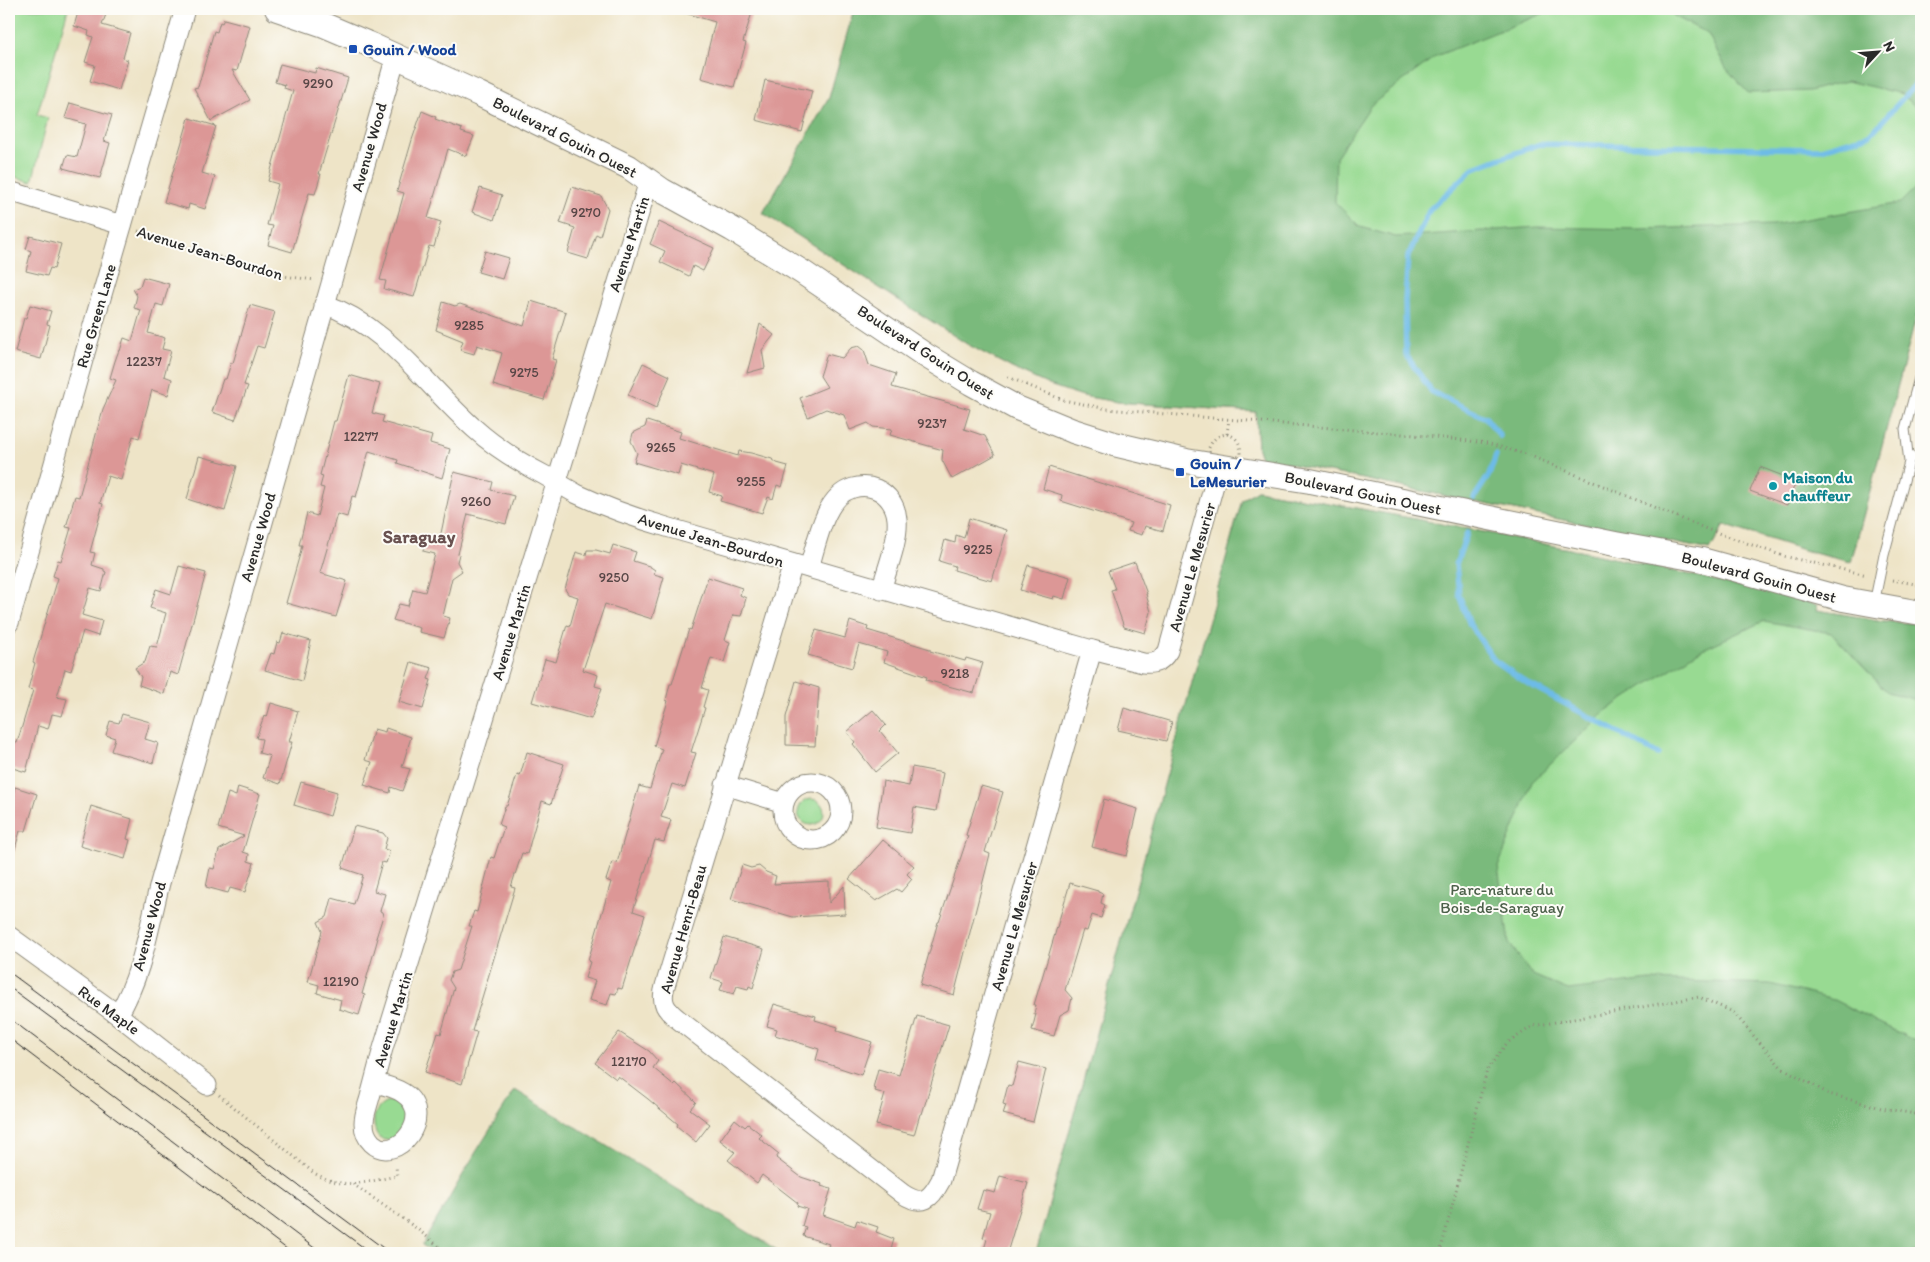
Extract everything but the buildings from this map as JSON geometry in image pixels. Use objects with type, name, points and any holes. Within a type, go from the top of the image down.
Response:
[{"type":"street","name":"Rue Green Lane","points":[[9,623],[126,227],[185,9]]},
{"type":"street","name":"Boulevard Gouin Ouest","points":[[280,9],[324,25],[396,56],[608,156],[639,173],[663,191],[732,229],[802,272],[925,355],[1001,400],[1055,424],[1096,439],[1140,451],[1214,458],[1310,481],[1615,544],[1702,560],[1836,597],[1921,613]]},
{"type":"street","name":"Avenue Wood","points":[[118,1015],[130,994],[137,972],[160,883],[396,56]]},
{"type":"street","name":"Avenue Martin","points":[[374,1083],[384,1045],[649,181]]},
{"type":"street","name":"Avenue Jean-Bourdon","points":[[9,191],[126,227]]},
{"type":"street","name":"Avenue Jean-Bourdon","points":[[324,304],[348,314],[379,336],[408,362],[463,418],[497,448],[578,494],[632,516],[881,590],[1092,650],[1143,663],[1155,663]]},
{"type":"street","name":"Avenue Le Mesurier","points":[[1155,663],[1164,657],[1171,642],[1214,458]]},
{"type":"street","name":"Avenue Henri-Beau","points":[[881,590],[896,538],[897,519],[895,508],[890,500],[875,489],[857,487],[839,494],[832,502],[821,530],[801,566],[725,785],[663,992],[663,1002],[666,1008],[903,1194],[920,1201],[929,1198]]},
{"type":"street","name":"Avenue Le Mesurier","points":[[929,1198],[937,1188],[943,1172],[1092,650]]},
{"type":"street","points":[[725,785],[784,803]]},
{"type":"street","name":"Rue Maple","points":[[9,936],[118,1015],[207,1085]]},
{"type":"lane","points":[[1874,605],[1884,555],[1907,468],[1909,456],[1905,429],[1921,371]]},
{"type":"lane","points":[[1909,456],[1921,459]]},
{"type":"path","name":"Avenue Jean-Bourdon","points":[[126,227],[266,272],[320,281]]},
{"type":"path","name":"Boulevard Gouin Ouest","points":[[1006,376],[1051,396],[1091,407],[1426,436],[1500,446],[1573,472],[1722,534],[1783,556],[1849,572]]},
{"type":"path","points":[[1227,434],[1229,420]]},
{"type":"path","points":[[1214,458],[1214,439],[1227,434],[1238,441],[1241,455]]},
{"type":"path","points":[[1905,582],[1921,585]]},
{"type":"path","points":[[1440,1253],[1487,1070],[1507,1043],[1533,1026],[1699,997],[1733,1012],[1781,1067],[1829,1094],[1881,1108],[1921,1115]]},
{"type":"path","points":[[207,1085],[314,1173],[326,1180],[339,1184],[353,1184],[397,1176]]},
{"type":"path","points":[[353,1184],[416,1228],[447,1253]]},
{"type":"green space","points":[[9,9],[68,9],[37,115],[48,118],[32,182],[9,175]]},
{"type":"green space","points":[[854,9],[1921,9],[1921,298],[1851,562],[1810,552],[1724,525],[1710,550],[1261,458],[1258,449],[1256,412],[1117,402],[1083,396],[1049,385],[967,344],[763,213],[829,98]]},
{"type":"green space","points":[[854,9],[1614,9],[1552,10],[1436,56],[1371,105],[1336,157],[1335,202],[1360,227],[1396,237],[1538,227],[1638,229],[1772,225],[1900,203],[1921,182],[1921,298],[1851,562],[1810,552],[1724,525],[1710,550],[1261,458],[1258,449],[1256,412],[1117,402],[1083,396],[1049,385],[967,344],[763,213],[829,98]]},
{"type":"green space","points":[[1661,9],[1921,9],[1921,112],[1902,94],[1847,81],[1809,91],[1748,93],[1726,68],[1708,34]]},
{"type":"green space","name":"Parc-nature du Bois-de-Saraguay","points":[[1257,490],[1468,529],[1678,572],[1817,605],[1817,610],[1883,621],[1921,624],[1921,1253],[1036,1253],[1242,500]]},
{"type":"green space","name":"Parc-nature du Bois-de-Saraguay","points":[[1257,490],[1468,529],[1678,572],[1817,605],[1817,610],[1883,621],[1921,624],[1921,701],[1887,692],[1831,633],[1764,621],[1699,651],[1607,710],[1532,782],[1498,867],[1509,943],[1533,975],[1568,990],[1650,980],[1770,984],[1834,1000],[1921,1044],[1921,1253],[1036,1253],[1242,500]]},
{"type":"green space","points":[[811,799],[820,803],[824,812],[820,821],[811,825],[802,821],[798,812],[802,803]]},
{"type":"green space","points":[[515,1090],[782,1253],[434,1253],[422,1245],[476,1152]]},
{"type":"green space","points":[[393,1101],[402,1105],[405,1110],[406,1122],[398,1136],[386,1140],[379,1137],[375,1130],[375,1114],[382,1105]]},
{"type":"waterway","points":[[1500,436],[1486,418],[1432,392],[1406,355],[1405,300],[1408,256],[1430,209],[1474,168],[1540,144],[1821,149],[1870,135],[1921,78]]},
{"type":"waterway","points":[[1474,498],[1489,475],[1496,455]]},
{"type":"waterway","points":[[1467,533],[1456,564],[1459,595],[1470,625],[1494,660],[1527,683],[1658,754]]},
{"type":"tram line","points":[[9,972],[390,1253]]},
{"type":"tram line","points":[[9,987],[371,1253]]},
{"type":"tram line","points":[[9,1018],[321,1253]]},
{"type":"tram line","points":[[9,1038],[292,1253]]},
{"type":"place","name":"Gouin / Wood","points":[[353,49]]},
{"type":"place","name":"Gouin / LeMesurier","points":[[1180,472]]},
{"type":"place","name":"Maison du chauffeur","points":[[1773,486]]},
{"type":"district","name":"Saraguay","points":[[419,537]]}]
